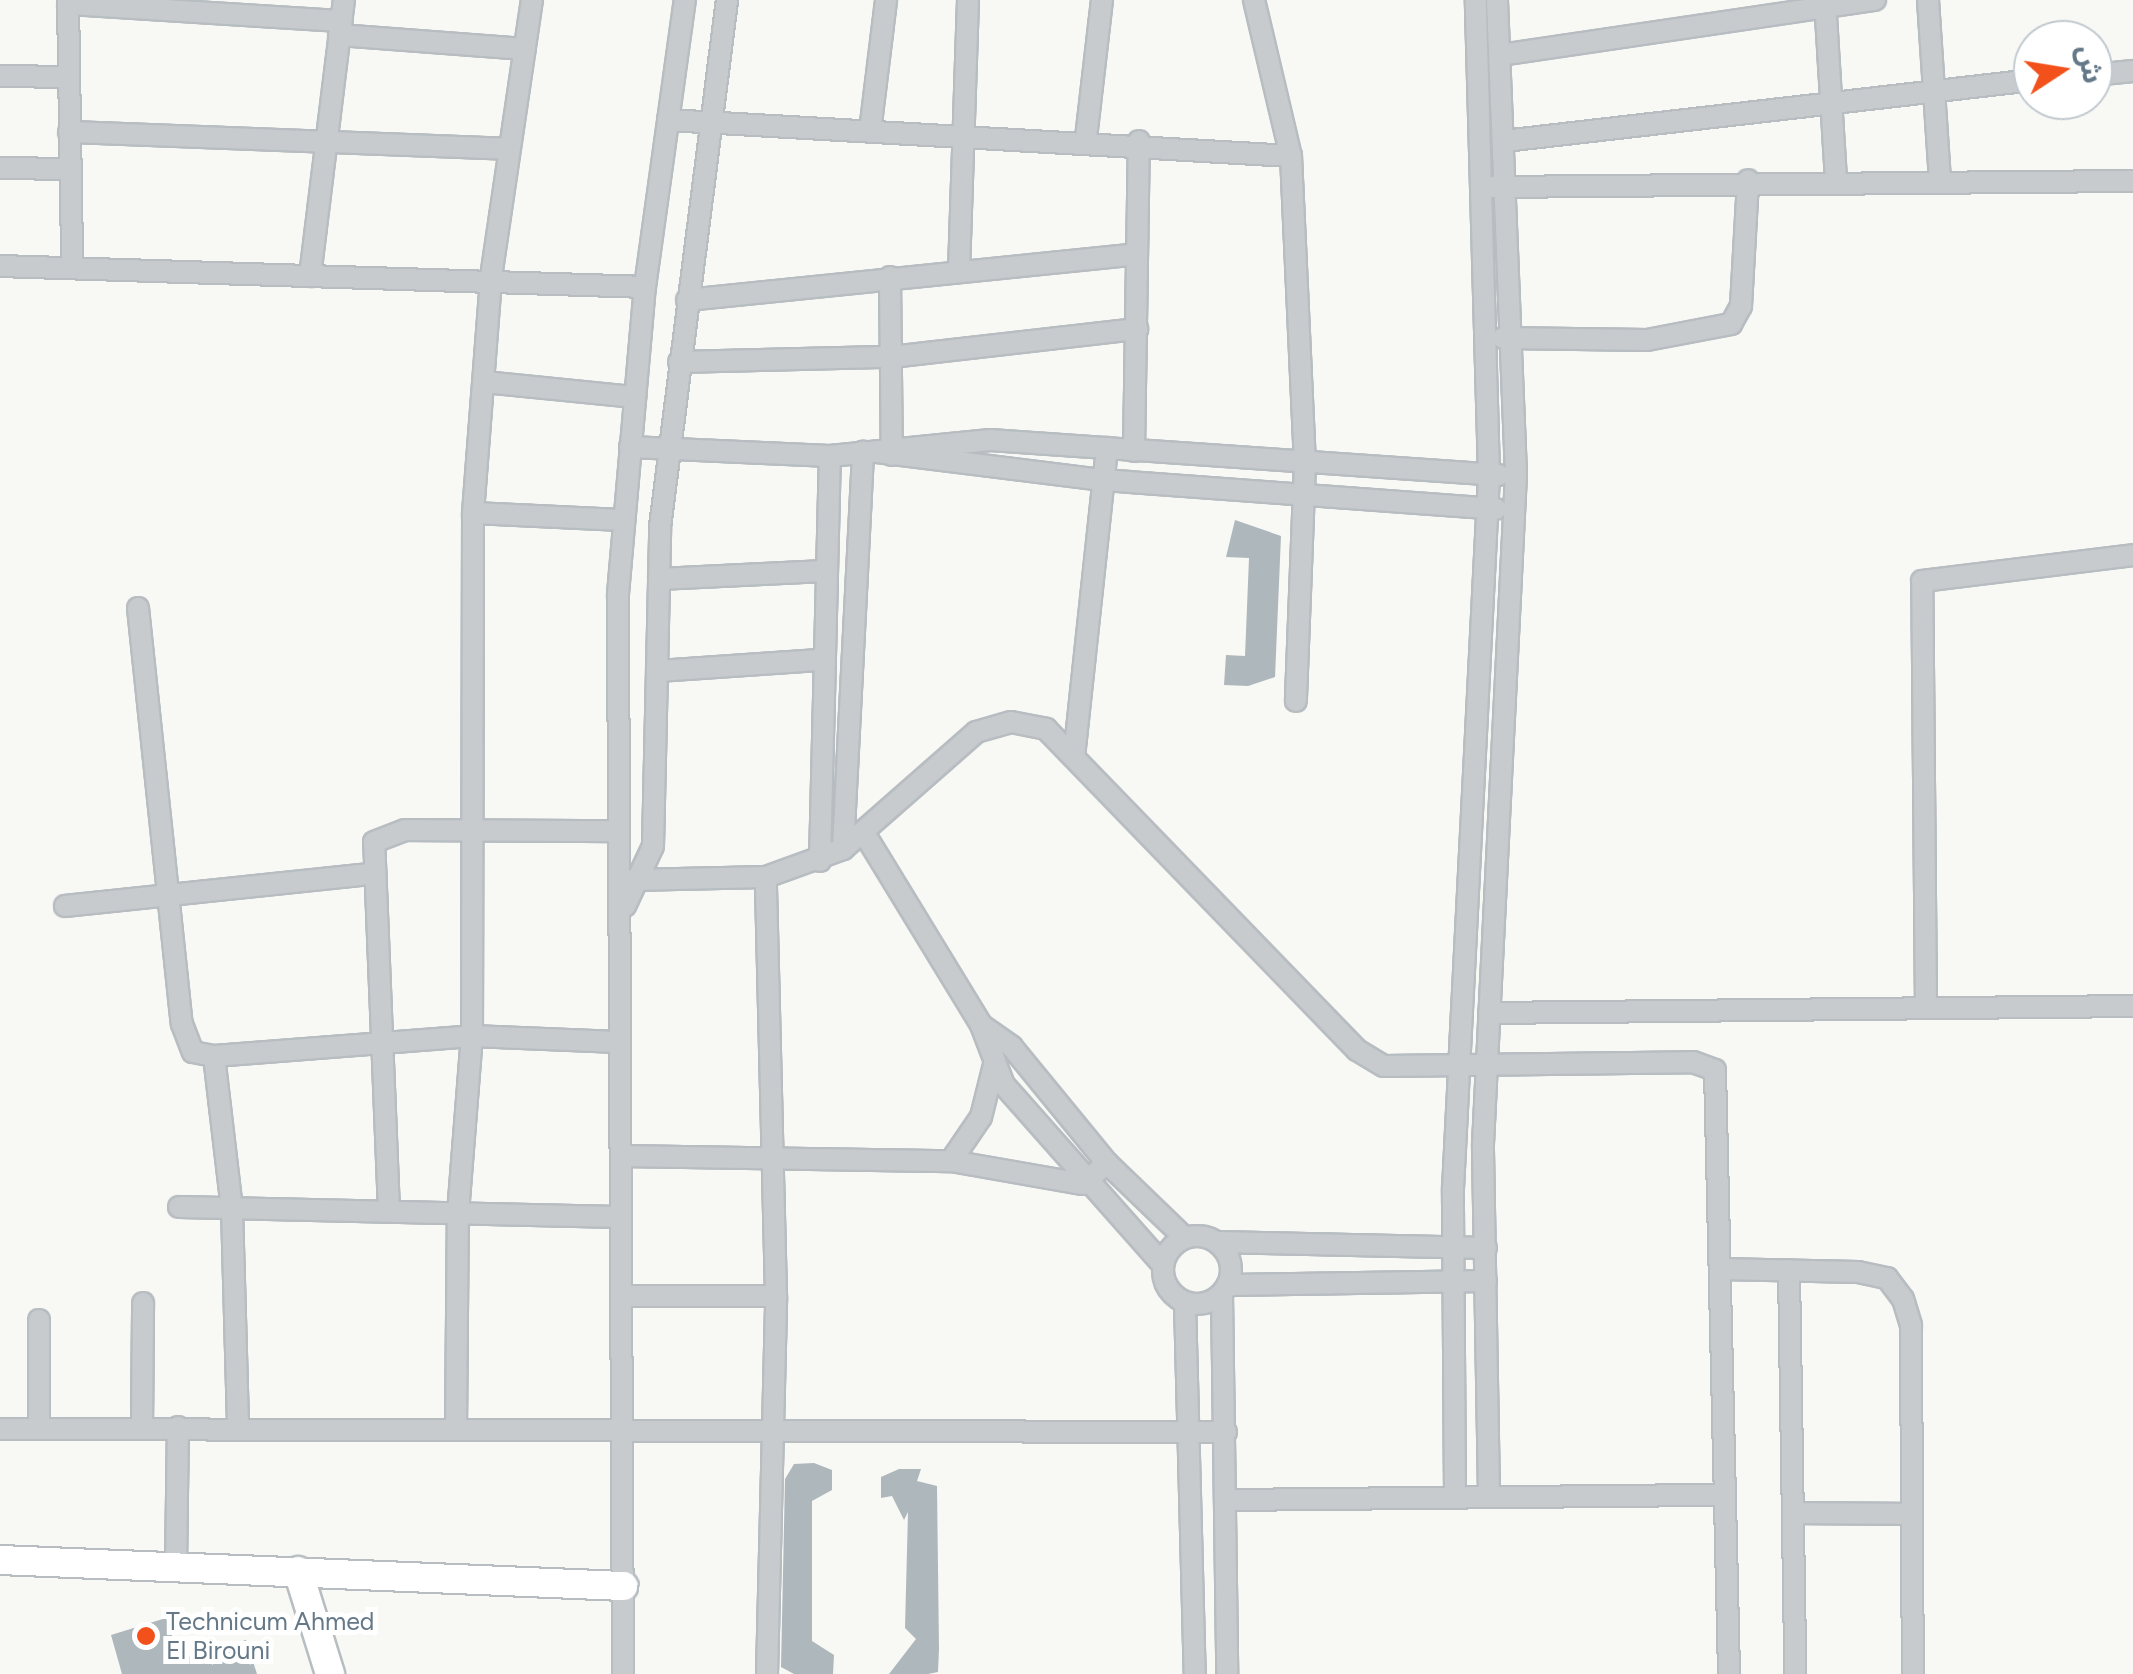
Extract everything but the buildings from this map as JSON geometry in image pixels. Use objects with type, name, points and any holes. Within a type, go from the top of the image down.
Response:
[{"type":"street","points":[[456,1429],[458,1213],[472,1036],[473,513],[491,277],[532,0]]},
{"type":"street","points":[[624,1674],[618,1042],[625,906],[618,880],[622,520],[645,287],[684,0]]},
{"type":"street","points":[[625,906],[643,880],[653,846],[659,579],[668,448],[727,0]]},
{"type":"street","points":[[870,131],[886,0]]},
{"type":"street","points":[[959,271],[960,130],[968,0]]},
{"type":"street","points":[[1086,138],[1102,0]]},
{"type":"street","points":[[1276,0],[1257,8],[1291,156],[1306,463],[1296,701]]},
{"type":"street","points":[[1455,1494],[1452,1249],[1458,1068],[1484,718],[1486,508],[1490,475],[1476,0]]},
{"type":"street","points":[[1489,1494],[1487,1064],[1516,474],[1514,337],[1497,0]]},
{"type":"street","points":[[1500,54],[1825,3],[1875,0]]},
{"type":"street","points":[[1928,0],[1937,89],[1940,179]]},
{"type":"street","points":[[72,267],[68,2],[341,19],[524,49]]},
{"type":"street","points":[[1825,3],[1836,178]]},
{"type":"street","points":[[310,276],[341,19]]},
{"type":"street","points":[[0,76],[68,77]]},
{"type":"street","points":[[1504,141],[1831,99],[2013,82]]},
{"type":"street","points":[[668,120],[870,131],[960,130],[1139,141],[1291,156]]},
{"type":"street","points":[[69,132],[509,149]]},
{"type":"street","points":[[1134,450],[1139,141]]},
{"type":"street","points":[[0,168],[68,168]]},
{"type":"street","points":[[1482,186],[1836,178],[2133,181]]},
{"type":"street","points":[[1486,339],[1647,340],[1731,324],[1741,306],[1748,180]]},
{"type":"street","points":[[687,300],[1137,254]]},
{"type":"street","points":[[0,266],[310,276],[491,277],[645,287]]},
{"type":"street","points":[[843,848],[891,357],[890,277]]},
{"type":"street","points":[[679,362],[891,357],[1137,329]]},
{"type":"street","points":[[484,382],[635,397]]},
{"type":"street","points":[[630,447],[830,456],[1107,448],[1516,474]]},
{"type":"street","points":[[1074,757],[1107,448]]},
{"type":"street","points":[[881,452],[1103,480],[1513,510]]},
{"type":"street","points":[[820,861],[820,660],[830,456]]},
{"type":"street","points":[[473,513],[622,520]]},
{"type":"street","points":[[1926,1008],[1922,581],[2133,554]]},
{"type":"street","points":[[659,579],[825,571]]},
{"type":"street","points":[[138,608],[184,1036],[194,1052],[214,1056],[381,1040],[472,1036],[618,1042]]},
{"type":"street","points":[[657,671],[820,660]]},
{"type":"street","points":[[618,880],[766,877],[820,861],[864,833],[976,732],[1011,722],[1046,729],[1358,1050],[1408,1072],[1487,1064],[1715,1070],[1729,1674]]},
{"type":"street","points":[[388,1211],[370,852],[385,832],[618,832]]},
{"type":"street","points":[[864,833],[981,1025],[993,1064],[1083,1184],[1163,1264],[1168,1288],[1185,1302],[1194,1432],[1195,1674]]},
{"type":"street","points":[[65,906],[369,874]]},
{"type":"street","points":[[766,877],[776,1158],[767,1674]]},
{"type":"street","points":[[1490,1013],[2133,1006]]},
{"type":"street","points":[[981,1025],[1012,1048],[1108,1164],[1185,1238],[1486,1248]]},
{"type":"street","points":[[950,1161],[981,1117],[993,1064],[1012,1048]]},
{"type":"street","points":[[214,1056],[232,1209],[238,1427]]},
{"type":"street","points":[[622,1156],[950,1161],[1083,1184],[1108,1164]]},
{"type":"street","points":[[178,1207],[620,1218]]},
{"type":"street","points":[[1163,1264],[1185,1238]]},
{"type":"street","points":[[1218,1242],[1231,1262],[1225,1290],[1227,1674]]},
{"type":"street","points":[[1721,1269],[1887,1278],[1904,1299],[1912,1514],[1912,1674]]},
{"type":"street","points":[[1789,1270],[1796,1513],[1795,1674]]},
{"type":"street","points":[[1185,1302],[1225,1290],[1486,1281]]},
{"type":"street","points":[[622,1296],[776,1296]]},
{"type":"street","points":[[142,1428],[143,1303]]},
{"type":"street","points":[[39,1320],[39,1429]]},
{"type":"street","points":[[0,1429],[622,1431],[774,1426],[1226,1432]]},
{"type":"street","points":[[176,1566],[178,1428]]},
{"type":"street","points":[[1228,1500],[1455,1494],[1722,1495]]},
{"type":"street","points":[[1796,1513],[1912,1514]]},
{"type":"street","points":[[0,1560],[623,1586]]},
{"type":"street","points":[[298,1572],[330,1674]]},
{"type":"place","name":"Technicum Ahmed El Birouni","points":[[146,1636]]}]
